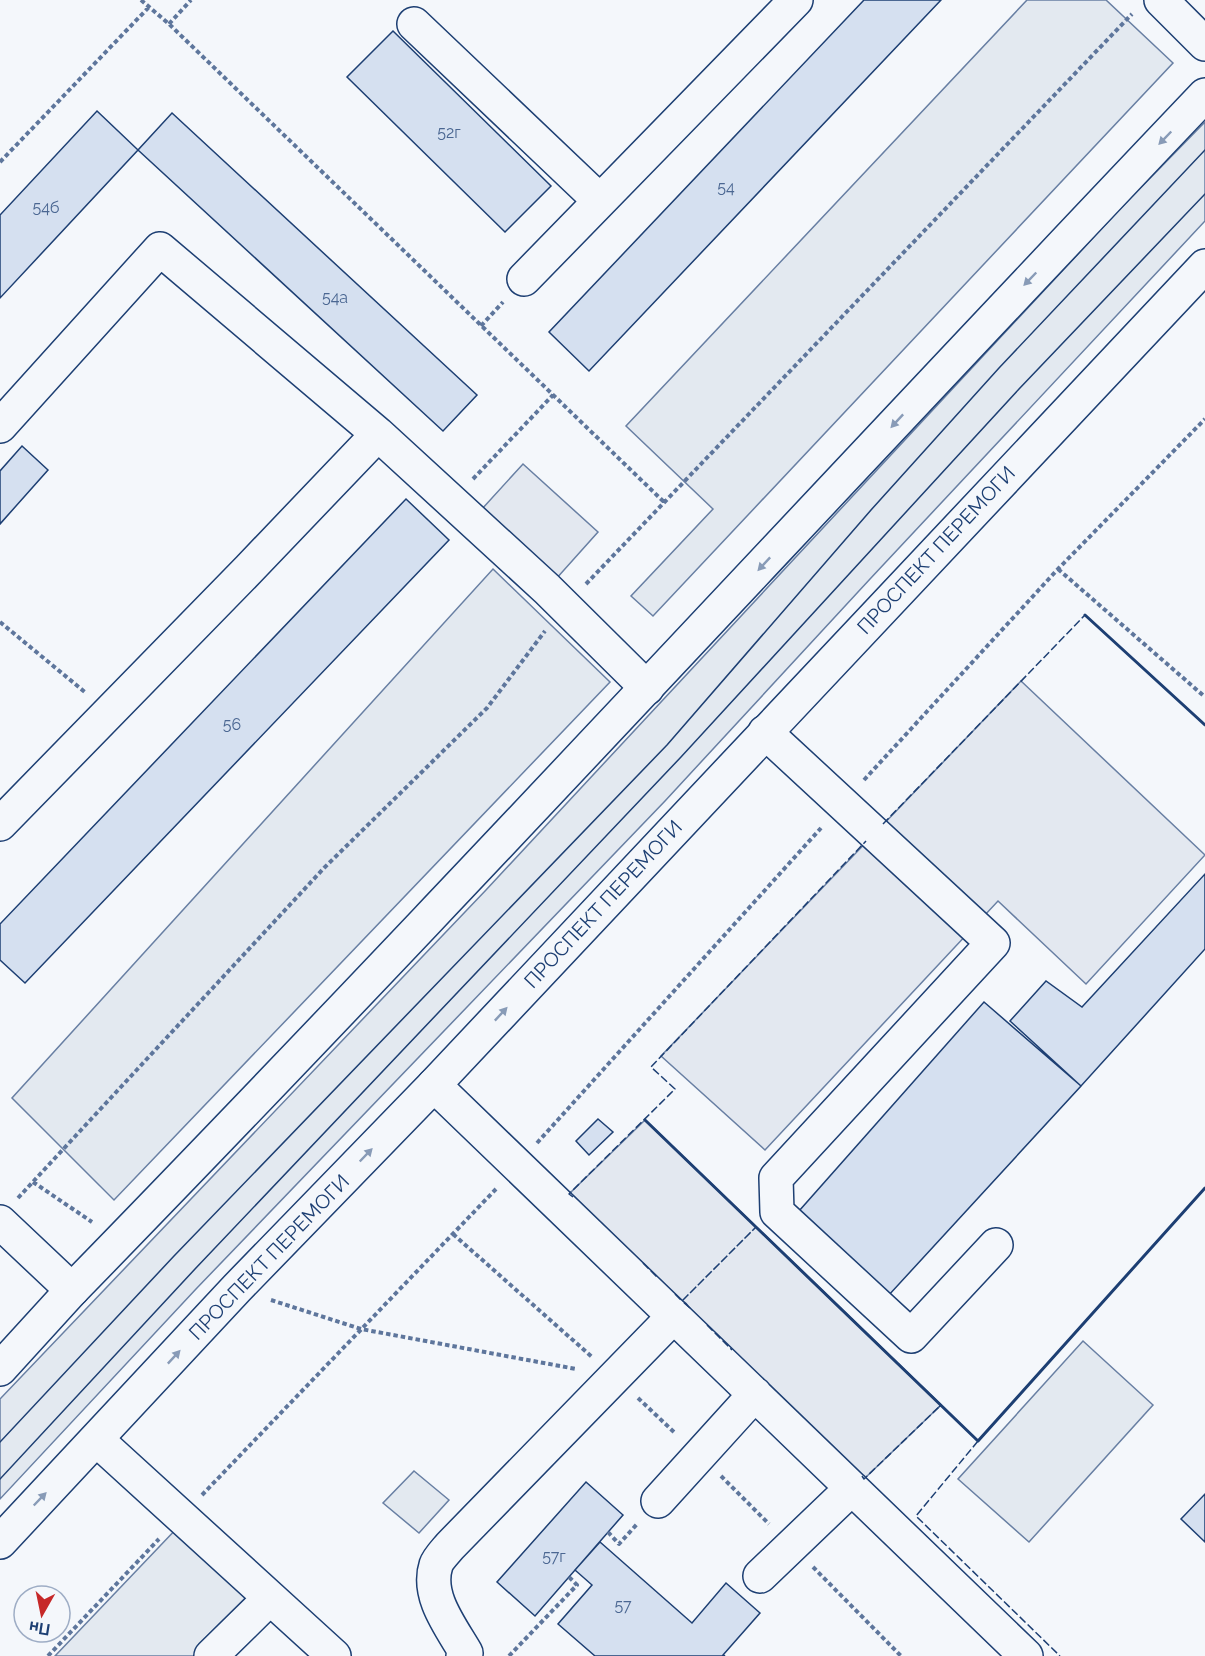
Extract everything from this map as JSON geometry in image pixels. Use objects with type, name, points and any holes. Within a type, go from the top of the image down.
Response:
[{"type":"main road","points":[[524,279],[796,0]]},
{"type":"main road","points":[[1161,0],[1205,44]]},
{"type":"main road","points":[[414,24],[599,200]]},
{"type":"main road","points":[[0,1369],[72,1290],[647,688],[985,326],[1205,95]]},
{"type":"main road","points":[[0,426],[160,249],[378,434],[547,589],[647,688]]},
{"type":"main road","name":"ПРОСПЕКТ ПЕРЕМОГИ","points":[[0,1542],[237,1288],[434,1085],[1205,266]]},
{"type":"main road","points":[[0,824],[378,434]]},
{"type":"main road","points":[[765,732],[993,943],[776,1178],[777,1212],[911,1336],[996,1245]]},
{"type":"main road","points":[[434,1085],[517,1165],[676,1309],[755,1394],[1022,1655]]},
{"type":"main road","points":[[0,1222],[72,1290]]},
{"type":"main road","points":[[466,1655],[445,1618],[432,1587],[436,1563],[615,1377],[676,1309]]},
{"type":"main road","points":[[658,1501],[755,1394]]},
{"type":"main road","points":[[97,1440],[334,1656]]},
{"type":"main road","points":[[760,1576],[852,1488]]},
{"type":"main road","points":[[211,1656],[269,1599]]},
{"type":"path","points":[[141,0],[169,24],[665,503]]},
{"type":"path","points":[[169,24],[191,0]]},
{"type":"path","points":[[0,162],[150,7]]},
{"type":"path","points":[[451,502],[553,395]]},
{"type":"path","points":[[1058,569],[1205,697]]},
{"type":"path","points":[[0,622],[109,713]]},
{"type":"path","points":[[48,1656],[517,1165]]},
{"type":"path","points":[[33,1182],[96,1224]]},
{"type":"path","points":[[261,1297],[361,1329],[615,1377]]},
{"type":"path","points":[[608,1532],[619,1544],[658,1501]]},
{"type":"path","points":[[509,1656],[577,1585],[569,1577]]},
{"type":"shaded area","points":[[1027,0],[1106,0],[1173,63],[653,616],[631,596],[713,509],[626,426]]},
{"type":"shaded area","points":[[1205,122],[1205,221],[665,801],[196,1289],[0,1499],[0,1399],[486,890],[1118,211]]},
{"type":"shaded area","points":[[523,464],[598,532],[547,589],[471,521]]},
{"type":"shaded area","points":[[493,569],[610,682],[114,1200],[12,1098]]},
{"type":"shaded area","points":[[1021,681],[1205,855],[1086,984],[998,901],[765,1150],[661,1056]]},
{"type":"shaded area","points":[[645,1120],[941,1405],[864,1479],[569,1194]]},
{"type":"shaded area","points":[[1083,1341],[1153,1405],[1029,1542],[958,1479]]},
{"type":"shaded area","points":[[414,1471],[449,1500],[419,1533],[383,1503]]},
{"type":"shaded area","points":[[180,1525],[255,1595],[194,1656],[55,1656],[66,1644],[72,1644],[72,1638]]},
{"type":"building","points":[[864,0],[941,0],[589,371],[549,332]]},
{"type":"building","points":[[393,31],[551,186],[505,232],[347,77]]},
{"type":"building","points":[[97,111],[138,150],[0,298],[0,215]]},
{"type":"building","points":[[172,113],[477,395],[443,431],[138,150]]},
{"type":"building","points":[[22,446],[48,470],[0,524],[0,471]]},
{"type":"building","points":[[406,499],[449,540],[25,983],[0,960],[0,924]]},
{"type":"building","points":[[1205,874],[1205,949],[1081,1086],[1010,1021],[1046,981],[1082,1007]]},
{"type":"building","points":[[984,1002],[1081,1086],[888,1296],[799,1211]]},
{"type":"building","points":[[598,1119],[613,1132],[589,1155],[576,1141]]},
{"type":"building","points":[[586,1482],[623,1515],[535,1616],[497,1582]]},
{"type":"building","points":[[1205,1494],[1205,1542],[1181,1519]]},
{"type":"building","points":[[600,1542],[692,1623],[726,1583],[760,1613],[723,1655],[725,1656],[595,1656],[558,1624],[592,1585],[575,1570]]},
{"type":"tram line","points":[[0,1442],[174,1256],[667,745],[871,510],[999,368],[1205,150]]},
{"type":"tram line","points":[[0,1479],[195,1269],[681,757],[1019,389],[1205,194]]},
{"type":"fence","points":[[883,824],[1085,615]]},
{"type":"fence","points":[[573,1197],[569,1194],[675,1089],[651,1067],[866,841]]},
{"type":"fence","points":[[645,1120],[941,1405],[939,1407]]},
{"type":"fence","points":[[675,1294],[682,1301],[756,1227]]},
{"type":"fence","points":[[690,1308],[682,1301],[756,1227]]},
{"type":"fence","points":[[643,1263],[658,1278]]},
{"type":"fence","points":[[707,1325],[732,1350]]},
{"type":"fence","points":[[862,1476],[864,1479],[941,1405]]},
{"type":"fence","points":[[978,1441],[916,1516],[1060,1656]]},
{"type":"wall","points":[[1085,615],[1205,725]]},
{"type":"wall","points":[[645,1120],[978,1441],[1205,1188]]}]
